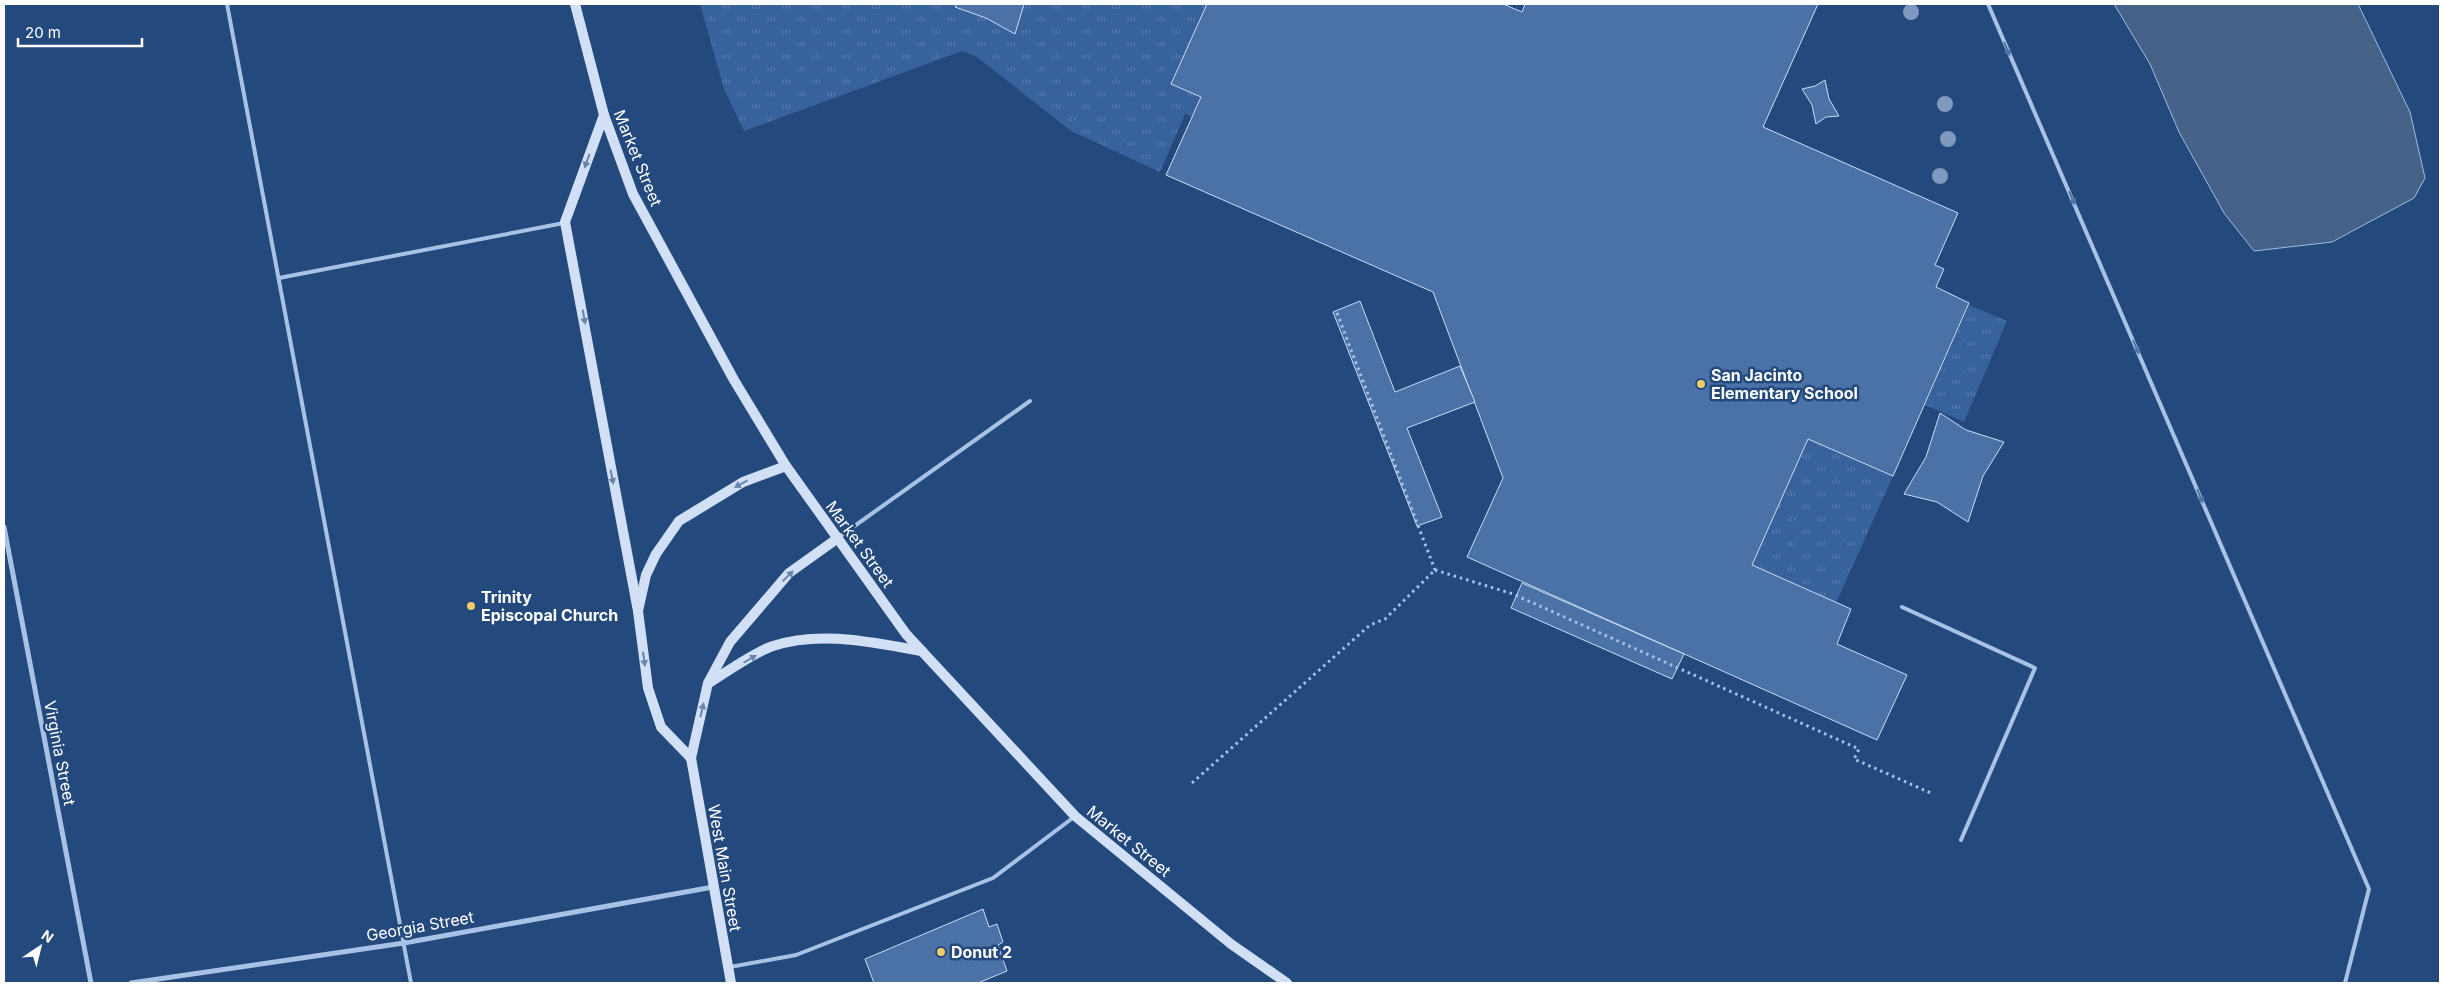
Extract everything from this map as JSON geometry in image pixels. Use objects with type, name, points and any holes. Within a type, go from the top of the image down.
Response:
[{"type":"main road","name":"Market Street","points":[[575,4],[604,115],[634,194],[734,380],[786,466],[906,634],[1075,816],[1231,944],[1287,983]]},
{"type":"main road","points":[[604,115],[565,222],[638,611],[648,688],[661,727],[691,758]]},
{"type":"main road","points":[[638,611],[646,575],[656,554],[679,521],[743,482],[786,466]]},
{"type":"main road","name":"West Main Street","points":[[731,983],[691,758],[708,683],[730,642],[789,573],[838,538]]},
{"type":"main road","points":[[708,683],[772,646],[810,639],[858,640],[922,651]]},
{"type":"street","name":"Virginia Street","points":[[4,527],[91,983]]},
{"type":"street","name":"Georgia Street","points":[[131,983],[404,943],[713,887]]},
{"type":"lane","points":[[227,4],[411,983]]},
{"type":"lane","points":[[1988,4],[2369,889],[2345,983]]},
{"type":"lane","points":[[279,278],[565,222]]},
{"type":"lane","points":[[838,538],[1030,400]]},
{"type":"lane","points":[[1902,607],[2035,668],[1961,840]]},
{"type":"lane","points":[[728,968],[796,955],[993,878],[1075,816]]},
{"type":"path","points":[[1337,313],[1435,570]]},
{"type":"path","points":[[1192,783],[1370,625],[1385,619],[1435,570]]},
{"type":"path","points":[[1435,570],[1513,594],[1859,749],[1854,759],[1932,794]]},
{"type":"green space","points":[[700,4],[1207,4],[1171,83],[1201,97],[1193,117],[1185,114],[1160,172],[1071,131],[977,57],[962,51],[744,131],[724,89]]},
{"type":"green space","points":[[1969,305],[2007,321],[1964,422],[1925,405]]},
{"type":"green space","points":[[1808,439],[1893,476],[1836,603],[1752,565]]},
{"type":"shaded area","points":[[2114,4],[2358,4],[2410,112],[2425,178],[2414,198],[2332,242],[2254,251],[2224,213],[2179,132],[2150,64]]},
{"type":"building","points":[[957,4],[1024,4],[1015,34],[986,18],[955,7]]},
{"type":"building","name":"San Jacinto Elementary School","points":[[1207,4],[1503,4],[1522,12],[1525,4],[1818,4],[1763,127],[1958,213],[1935,265],[1944,269],[1936,287],[1969,303],[1893,476],[1808,439],[1752,565],[1851,609],[1837,644],[1907,675],[1877,740],[1467,557],[1503,478],[1433,292],[1166,175],[1201,97],[1171,84]]},
{"type":"building","points":[[1825,80],[1829,99],[1839,116],[1826,117],[1816,124],[1812,105],[1802,89],[1815,86]]},
{"type":"building","points":[[1360,301],[1395,392],[1460,366],[1475,402],[1407,428],[1442,517],[1417,526],[1333,312]]},
{"type":"building","points":[[1940,413],[1966,430],[2004,442],[1983,476],[1968,522],[1937,502],[1904,494],[1926,457]]},
{"type":"building","points":[[1522,583],[1684,654],[1672,679],[1511,608]]},
{"type":"building","name":"Donut 2","points":[[983,909],[989,927],[997,924],[1003,942],[998,945],[1007,971],[978,983],[874,983],[865,959]]},
{"type":"place","name":"San Jacinto Elementary School","points":[[1701,384]]},
{"type":"place","name":"Trinity Episcopal Church","points":[[471,606]]},
{"type":"place","name":"Donut 2","points":[[941,952]]}]
